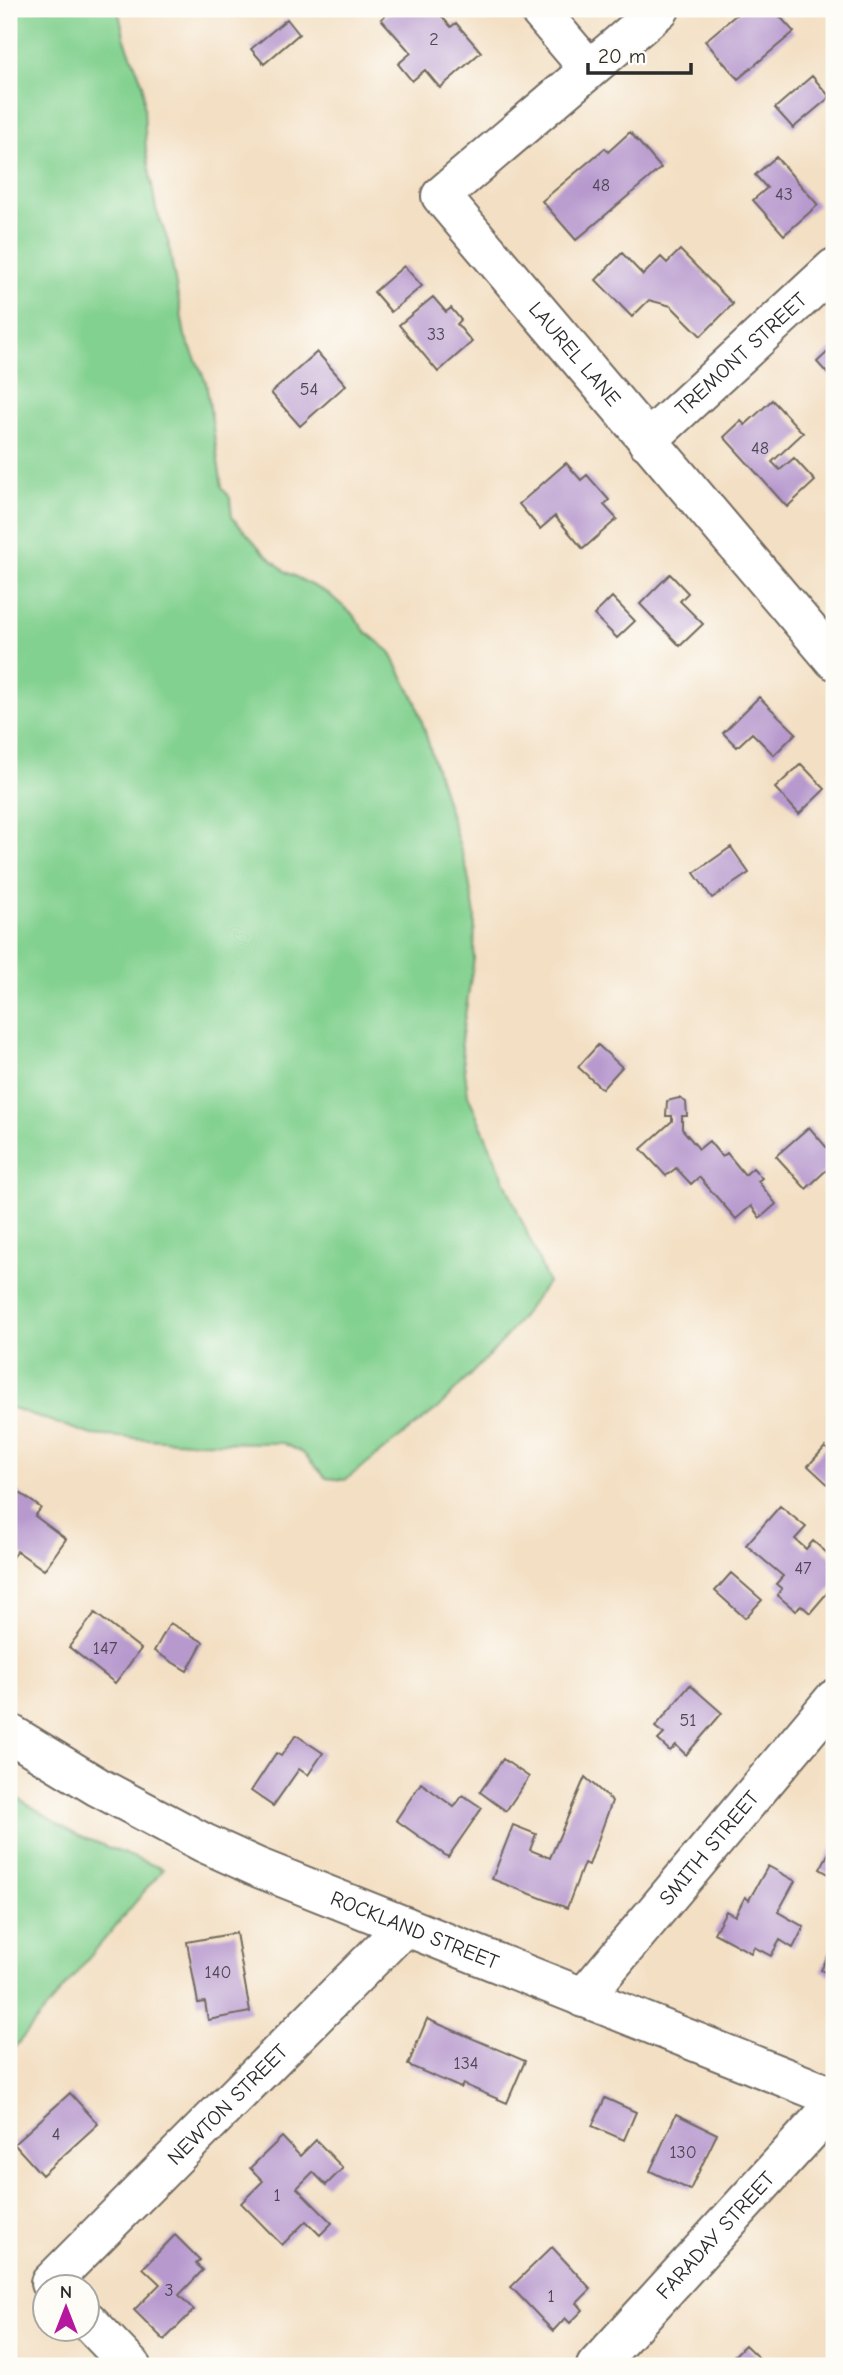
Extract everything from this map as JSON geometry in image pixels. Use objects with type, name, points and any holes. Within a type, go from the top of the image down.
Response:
[{"type":"street","points":[[538,9],[589,69],[660,9]]},
{"type":"street","name":"LAUREL LANE","points":[[589,69],[442,196],[834,660]]},
{"type":"street","name":"TREMONT STREET","points":[[647,441],[834,268]]},
{"type":"street","name":"SMITH STREET","points":[[583,1998],[834,1699]]},
{"type":"street","name":"ROCKLAND STREET","points":[[9,1733],[98,1787],[204,1843],[259,1868],[834,2098]]},
{"type":"street","name":"NEWTON STREET","points":[[64,2274],[405,1926]]},
{"type":"street","name":"FARADAY STREET","points":[[596,2366],[834,2105]]},
{"type":"street","points":[[102,2336],[131,2366]]},
{"type":"green space","points":[[9,9],[118,9],[125,40],[143,84],[146,151],[156,209],[168,241],[185,336],[206,382],[222,487],[230,498],[232,517],[263,552],[286,572],[329,594],[390,652],[416,702],[467,870],[475,915],[474,958],[461,1041],[468,1095],[548,1282],[501,1343],[438,1408],[345,1480],[326,1478],[303,1453],[283,1443],[189,1442],[92,1435],[9,1407]]},
{"type":"green space","points":[[9,1793],[77,1835],[163,1869],[9,2054]]},
{"type":"building","points":[[393,9],[429,9],[431,12],[435,9],[451,27],[456,23],[481,52],[440,88],[425,70],[412,81],[398,64],[411,53],[381,19]]},
{"type":"building","points":[[743,9],[773,9],[794,32],[738,79],[705,41]]},
{"type":"building","points":[[287,19],[299,34],[264,64],[251,49]]},
{"type":"building","points":[[812,76],[830,97],[793,128],[775,108]]},
{"type":"building","points":[[630,132],[661,168],[576,240],[542,201],[605,148],[608,152]]},
{"type":"building","points":[[776,157],[818,205],[784,235],[753,200],[767,188],[755,175]]},
{"type":"building","points":[[680,250],[733,304],[701,336],[671,306],[649,300],[632,317],[596,280],[622,253],[643,275],[661,257],[667,263]]},
{"type":"building","points":[[404,266],[422,286],[391,312],[374,292]]},
{"type":"building","points":[[433,297],[446,312],[451,308],[461,320],[457,324],[472,342],[438,372],[399,325]]},
{"type":"building","points":[[834,346],[834,381],[817,362]]},
{"type":"building","points":[[317,352],[346,385],[300,426],[271,393]]},
{"type":"building","points":[[772,400],[803,433],[772,462],[780,470],[794,458],[815,481],[787,507],[724,437],[741,421],[745,425]]},
{"type":"building","points":[[566,463],[581,480],[587,475],[609,500],[604,505],[617,519],[583,549],[555,516],[540,529],[519,504]]},
{"type":"building","points":[[670,574],[688,593],[680,601],[703,624],[680,646],[640,604]]},
{"type":"building","points":[[612,597],[635,621],[617,638],[594,615]]},
{"type":"building","points":[[759,697],[796,733],[774,755],[752,733],[737,747],[723,733]]},
{"type":"building","points":[[801,764],[825,789],[799,814],[775,788]]},
{"type":"building","points":[[731,847],[749,873],[712,898],[694,873]]},
{"type":"building","points":[[598,1045],[622,1067],[602,1089],[578,1067]]},
{"type":"building","points":[[679,1098],[686,1102],[687,1116],[682,1116],[682,1129],[699,1149],[709,1141],[722,1157],[727,1153],[745,1175],[753,1168],[762,1178],[758,1181],[776,1204],[760,1218],[751,1206],[736,1219],[699,1177],[691,1184],[676,1168],[666,1176],[641,1149],[672,1121],[672,1116],[666,1116],[667,1101]]},
{"type":"building","points":[[809,1127],[834,1156],[834,1163],[806,1189],[776,1156]]},
{"type":"building","points":[[825,1447],[834,1456],[834,1490],[808,1466]]},
{"type":"building","points":[[13,1488],[41,1508],[35,1516],[66,1539],[44,1570],[17,1551],[9,1561],[9,1494]]},
{"type":"building","points":[[780,1506],[806,1527],[795,1539],[806,1549],[813,1541],[834,1559],[834,1585],[810,1613],[801,1605],[796,1611],[777,1595],[782,1589],[776,1584],[783,1576],[746,1545]]},
{"type":"building","points":[[731,1573],[762,1600],[745,1618],[715,1591]]},
{"type":"building","points":[[95,1613],[141,1649],[115,1683],[69,1647]]},
{"type":"building","points":[[170,1623],[203,1642],[187,1671],[154,1651]]},
{"type":"building","points":[[690,1685],[722,1713],[686,1755],[676,1745],[670,1751],[658,1740],[664,1734],[655,1727]]},
{"type":"building","points":[[296,1735],[323,1753],[308,1775],[299,1769],[273,1806],[251,1791],[276,1753],[281,1756]]},
{"type":"building","points":[[503,1759],[529,1777],[506,1811],[480,1792]]},
{"type":"building","points":[[585,1777],[612,1801],[589,1865],[584,1863],[567,1908],[492,1879],[513,1825],[536,1834],[530,1850],[550,1858]]},
{"type":"building","points":[[421,1783],[454,1807],[463,1795],[482,1808],[448,1857],[396,1820]]},
{"type":"building","points":[[834,1843],[834,1877],[820,1869]]},
{"type":"building","points":[[768,1866],[795,1881],[778,1912],[804,1927],[793,1948],[780,1940],[771,1956],[754,1947],[751,1953],[714,1933],[726,1911],[735,1916],[745,1897],[749,1900]]},
{"type":"building","points":[[236,1933],[250,2012],[208,2020],[205,2002],[198,2003],[187,1942]]},
{"type":"building","points":[[834,1944],[834,1977],[821,1970]]},
{"type":"building","points":[[427,2019],[525,2061],[507,2103],[463,2084],[461,2088],[408,2065]]},
{"type":"building","points":[[70,2093],[98,2124],[42,2175],[14,2144]]},
{"type":"building","points":[[605,2098],[636,2112],[624,2140],[592,2126]]},
{"type":"building","points":[[676,2114],[717,2134],[690,2190],[650,2171]]},
{"type":"building","points":[[282,2137],[300,2156],[316,2140],[343,2168],[326,2185],[313,2172],[297,2188],[332,2223],[320,2235],[306,2221],[282,2245],[241,2203],[263,2181],[250,2168]]},
{"type":"building","points":[[175,2235],[200,2260],[196,2264],[203,2270],[179,2295],[194,2310],[164,2340],[134,2310],[160,2284],[143,2268]]},
{"type":"building","points":[[552,2247],[591,2289],[577,2303],[583,2310],[570,2323],[565,2318],[553,2331],[511,2287]]},
{"type":"building","points":[[745,2345],[767,2366],[724,2366]]}]
